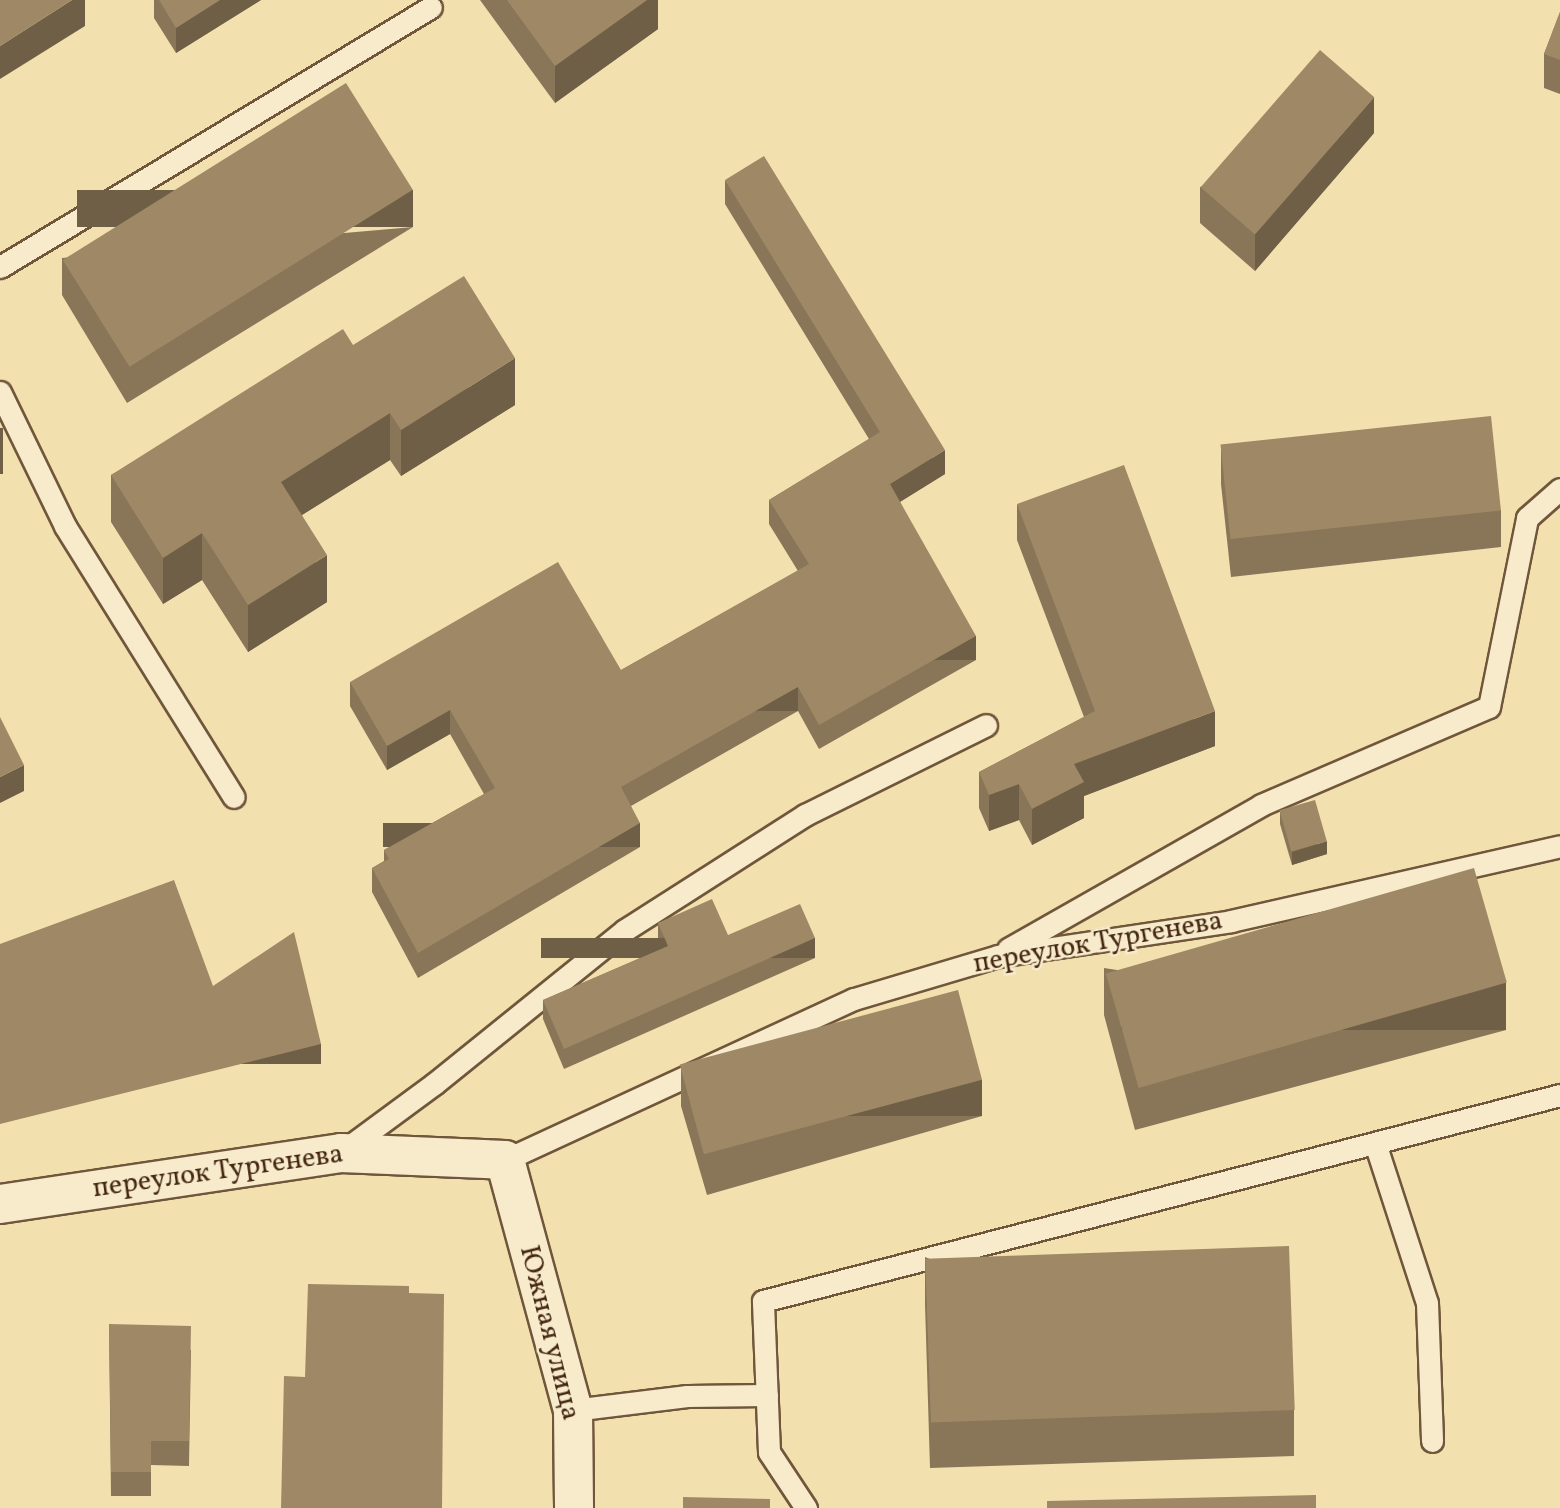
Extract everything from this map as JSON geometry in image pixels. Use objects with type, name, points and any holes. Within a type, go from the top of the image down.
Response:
[{"type":"street","name":"переулок Тургенева","points":[[0,1204],[341,1153],[505,1160]]},
{"type":"street","name":"Южная улица","points":[[505,1160],[573,1410],[574,1508]]},
{"type":"lane","points":[[0,267],[430,7]]},
{"type":"lane","points":[[0,392],[65,526],[234,797]]},
{"type":"lane","points":[[998,956],[1261,805],[1489,708],[1527,518],[1560,489]]},
{"type":"lane","points":[[341,1153],[434,1084],[625,930],[806,815],[986,725]]},
{"type":"lane","name":"переулок Тургенева","points":[[505,1160],[854,999],[998,956],[1231,921],[1560,846]]},
{"type":"lane","points":[[806,1508],[769,1452],[763,1301],[1560,1095]]},
{"type":"lane","points":[[1375,1143],[1427,1303],[1432,1441]]},
{"type":"lane","points":[[573,1410],[687,1396],[767,1395]]},
{"type":"building","points":[[0,0],[72,0],[0,46]]},
{"type":"building","points":[[159,0],[220,0],[176,28]]},
{"type":"building","points":[[507,0],[647,0],[555,66]]},
{"type":"building","points":[[1560,12],[1560,60],[1544,54]]},
{"type":"building","points":[[1320,50],[1374,97],[1255,235],[1201,187]]},
{"type":"building","points":[[346,83],[413,190],[130,367],[63,260]]},
{"type":"building","points":[[764,156],[945,450],[890,484],[976,636],[819,725],[798,687],[621,787],[640,823],[418,953],[372,868],[389,859],[384,850],[495,788],[450,710],[387,746],[350,682],[558,562],[621,670],[809,564],[769,500],[880,432],[725,180]]},
{"type":"building","points":[[464,276],[515,358],[401,430],[390,413],[281,482],[327,555],[248,605],[202,533],[163,558],[111,475],[343,329],[353,345]]},
{"type":"building","points":[[1491,416],[1501,510],[1230,539],[1220,444]]},
{"type":"building","points":[[1124,465],[1215,711],[1074,764],[1084,782],[1032,809],[1019,784],[989,795],[979,772],[1095,711],[1017,504]]},
{"type":"building","points":[[0,717],[24,765],[0,777]]},
{"type":"building","points":[[1315,800],[1327,841],[1291,852],[1279,810]]},
{"type":"building","points":[[1474,868],[1507,982],[1139,1088],[1106,974]]},
{"type":"building","points":[[174,880],[213,986],[294,932],[321,1044],[0,1124],[0,944]]},
{"type":"building","points":[[712,899],[728,935],[800,904],[815,938],[564,1049],[543,1000],[668,946],[658,923]]},
{"type":"building","points":[[958,990],[982,1080],[704,1154],[680,1065]]},
{"type":"building","points":[[1289,1246],[1295,1410],[931,1423],[925,1259]]},
{"type":"building","points":[[308,1284],[409,1286],[409,1293],[444,1294],[442,1508],[281,1508],[284,1376],[305,1377]]},
{"type":"building","points":[[109,1324],[191,1326],[189,1441],[151,1441],[151,1472],[111,1472]]},
{"type":"building","points":[[1316,1495],[1316,1508],[1047,1508],[1047,1501]]},
{"type":"building","points":[[683,1497],[770,1499],[770,1508],[683,1508]]}]
